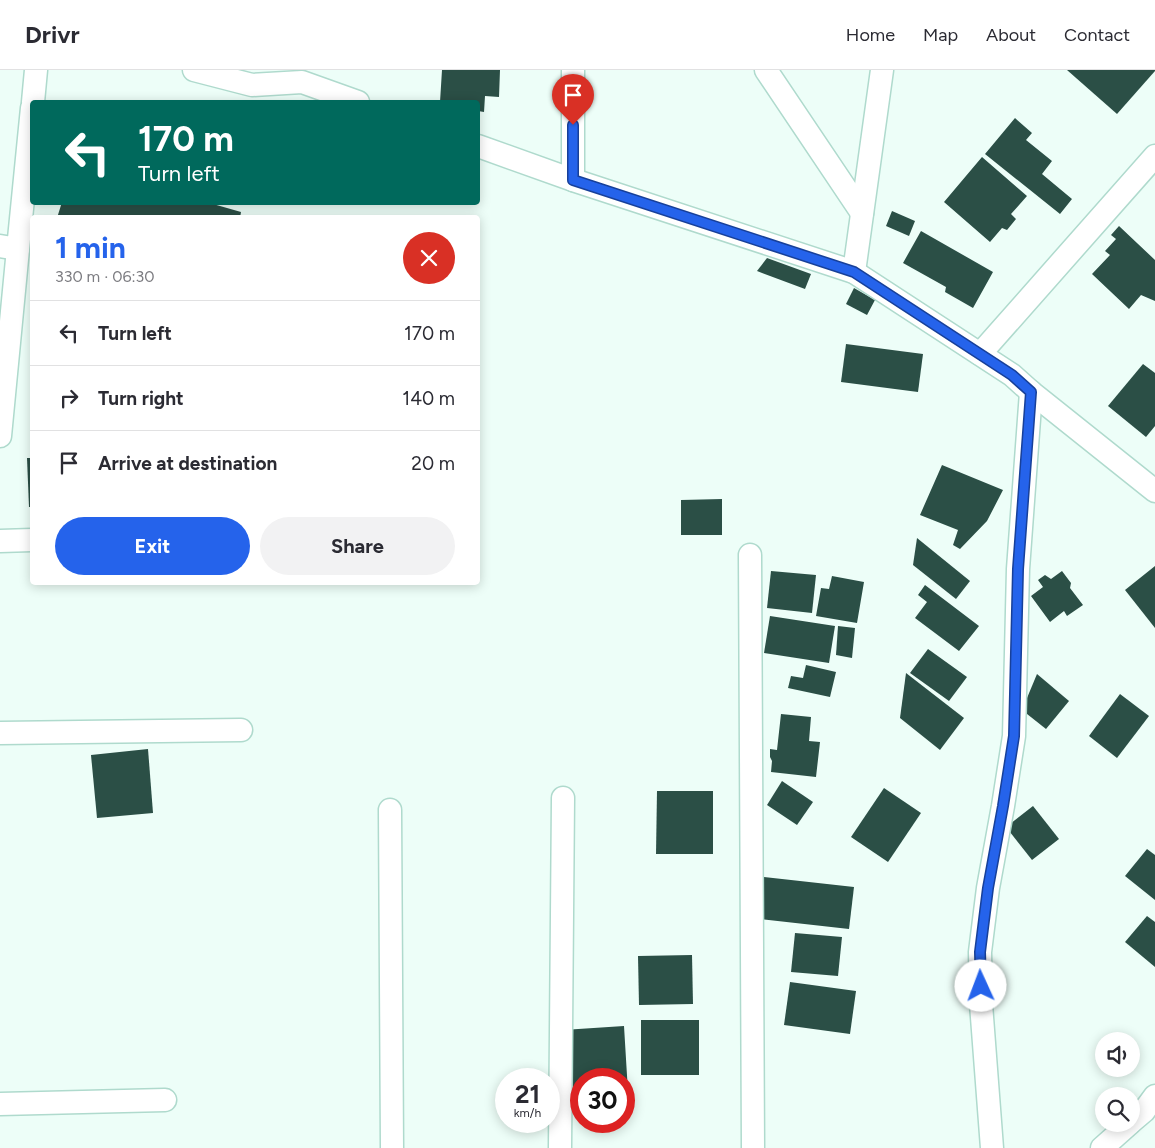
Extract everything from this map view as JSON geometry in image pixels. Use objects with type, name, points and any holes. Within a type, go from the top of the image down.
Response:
[{"type":"street","points":[[33,100],[36,70]]},
{"type":"street","points":[[194,70],[252,85],[302,82],[352,100]]},
{"type":"street","points":[[573,70],[573,180]]},
{"type":"street","points":[[766,70],[862,213]]},
{"type":"street","points":[[854,272],[882,70]]},
{"type":"street","points":[[0,436],[9,248],[30,120]]},
{"type":"street","points":[[480,147],[573,180],[854,272],[1012,375],[1154,489]]},
{"type":"street","points":[[980,354],[1155,156]]},
{"type":"street","points":[[992,1148],[980,952],[988,888],[1014,736],[1018,569],[1031,392]]},
{"type":"street","points":[[0,541],[30,540]]},
{"type":"street","points":[[750,555],[753,1148]]},
{"type":"street","points":[[0,734],[241,730]]},
{"type":"street","points":[[560,1148],[563,798]]},
{"type":"street","points":[[390,810],[392,1148]]},
{"type":"street","points":[[1140,1114],[1155,1096]]},
{"type":"street","points":[[0,1104],[165,1100]]},
{"type":"street","points":[[1102,1148],[1120,1132]]},
{"type":"building","points":[[442,70],[500,70],[499,97],[485,96],[484,112],[480,111],[480,100],[440,100]]},
{"type":"building","points":[[1067,70],[1155,70],[1155,71],[1117,114]]},
{"type":"building","points":[[1015,118],[1032,133],[1026,140],[1052,161],[1042,174],[1072,199],[1060,214],[985,154]]},
{"type":"building","points":[[982,157],[1027,196],[1011,214],[1016,219],[1007,230],[1002,228],[990,242],[944,202]]},
{"type":"building","points":[[61,205],[216,205],[241,212],[240,215],[58,215]]},
{"type":"building","points":[[892,211],[915,221],[909,236],[886,226]]},
{"type":"building","points":[[1119,226],[1155,260],[1155,301],[1141,295],[1129,309],[1092,274],[1110,255],[1105,251],[1116,239],[1111,235]]},
{"type":"building","points":[[921,231],[993,272],[973,308],[945,292],[946,287],[903,263]]},
{"type":"building","points":[[767,258],[811,274],[805,289],[757,271]]},
{"type":"building","points":[[854,288],[875,300],[867,315],[846,304]]},
{"type":"building","points":[[846,344],[923,354],[918,392],[841,382]]},
{"type":"building","points":[[1143,364],[1155,373],[1155,426],[1146,437],[1108,406]]},
{"type":"building","points":[[27,458],[30,458],[29,507]]},
{"type":"building","points":[[942,465],[1003,490],[987,521],[960,549],[953,545],[958,530],[920,515]]},
{"type":"building","points":[[722,499],[722,535],[681,535],[681,500]]},
{"type":"building","points":[[917,538],[970,581],[956,599],[913,565]]},
{"type":"building","points":[[1155,566],[1155,628],[1125,590]]},
{"type":"building","points":[[771,571],[816,575],[812,613],[767,608]]},
{"type":"building","points":[[1062,571],[1071,583],[1070,588],[1083,605],[1067,616],[1064,611],[1050,622],[1031,596],[1043,587],[1038,580],[1045,575],[1051,579]]},
{"type":"building","points":[[832,576],[864,582],[857,623],[816,616],[821,588],[829,589]]},
{"type":"building","points":[[925,585],[979,626],[959,651],[915,618],[927,602],[918,595]]},
{"type":"building","points":[[770,616],[835,626],[829,663],[764,653]]},
{"type":"building","points":[[838,626],[855,628],[852,658],[836,655]]},
{"type":"building","points":[[928,649],[967,677],[949,701],[910,673]]},
{"type":"building","points":[[806,665],[836,672],[830,697],[788,688],[791,676],[803,678]]},
{"type":"building","points":[[906,673],[964,718],[940,750],[900,718]]},
{"type":"building","points":[[1037,674],[1069,701],[1046,729],[1022,710]]},
{"type":"building","points":[[1120,694],[1149,716],[1117,758],[1089,736]]},
{"type":"building","points":[[781,714],[811,717],[809,741],[820,742],[816,777],[771,772],[770,749],[777,750]]},
{"type":"building","points":[[148,749],[153,813],[97,818],[91,755]]},
{"type":"building","points":[[782,781],[813,802],[797,825],[767,805]]},
{"type":"building","points":[[884,788],[921,813],[888,862],[851,837]]},
{"type":"building","points":[[657,791],[713,791],[713,854],[656,854]]},
{"type":"building","points":[[1033,806],[1059,839],[1032,860],[1006,827]]},
{"type":"building","points":[[1147,849],[1155,855],[1155,900],[1125,876]]},
{"type":"building","points":[[764,877],[854,887],[849,929],[759,919]]},
{"type":"building","points":[[1147,916],[1155,922],[1155,967],[1125,942]]},
{"type":"building","points":[[795,933],[842,937],[838,976],[791,972]]},
{"type":"building","points":[[692,955],[693,1004],[639,1005],[638,956]]},
{"type":"building","points":[[790,982],[856,991],[850,1034],[784,1025]]},
{"type":"building","points":[[641,1020],[699,1020],[699,1075],[641,1075]]},
{"type":"building","points":[[624,1026],[627,1068],[570,1068],[570,1095],[567,1095],[563,1030]]},
{"type":"route","points":[[573,125],[573,180],[854,272],[1012,375],[1031,392],[1018,569],[1014,736],[988,888],[980,952],[981,986]]}]
